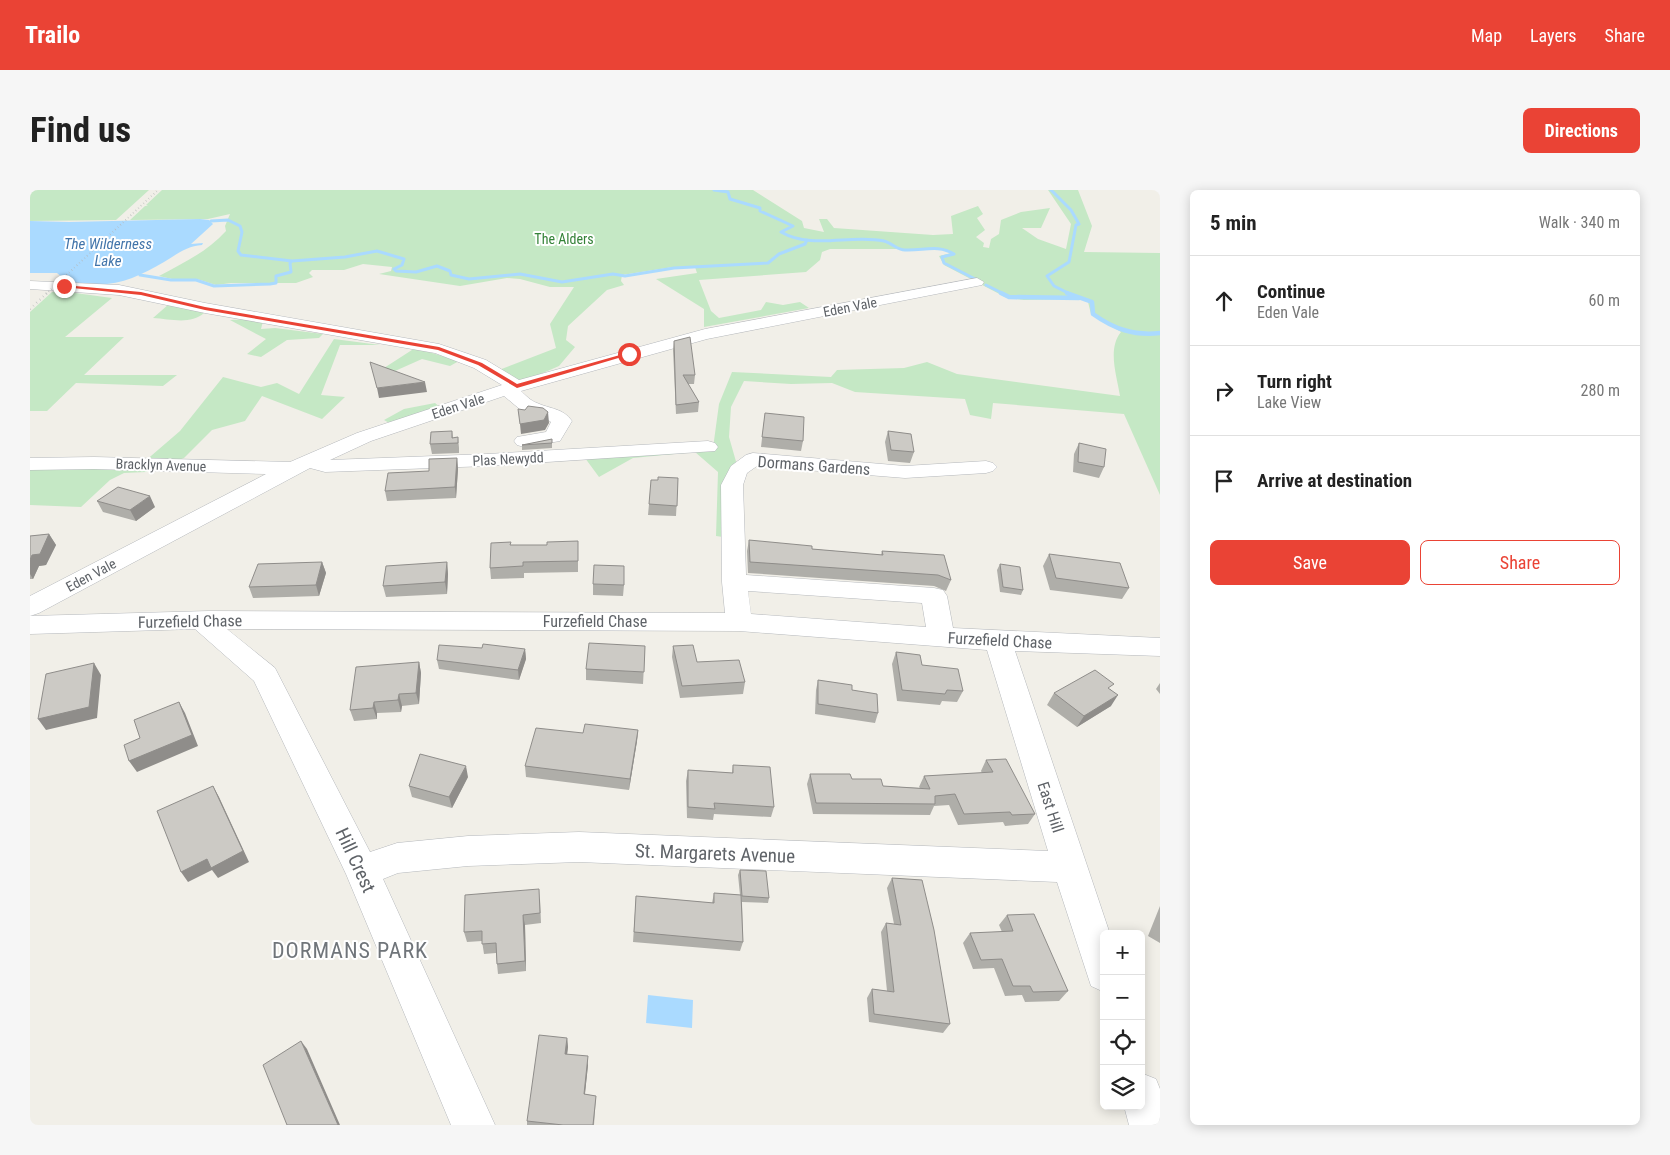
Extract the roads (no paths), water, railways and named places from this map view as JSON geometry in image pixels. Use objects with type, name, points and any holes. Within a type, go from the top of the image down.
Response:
[{"type":"street","name":"Eden Vale","points":[[30,608],[301,465],[364,437],[512,388],[705,334],[977,282]]},
{"type":"street","points":[[30,285],[141,293],[205,308],[439,349],[480,364],[512,388],[530,407],[551,413],[562,421],[553,437],[524,441]]},
{"type":"street","name":"Plas Newydd","points":[[301,465],[325,466],[487,460],[708,447]]},
{"type":"street","name":"Dormans Gardens","points":[[740,622],[734,582],[732,485],[738,470],[754,459],[905,472],[986,468]]},
{"type":"street","name":"Bracklyn Avenue","points":[[30,464],[301,465]]},
{"type":"street","points":[[734,582],[934,596],[941,637]]},
{"type":"street","name":"Furzefield Chase","points":[[30,625],[209,620],[740,622],[998,641],[1160,647]]},
{"type":"street","name":"Hill Crest","points":[[209,620],[207,627],[266,675],[362,872],[473,1125]]},
{"type":"street","name":"East Hill","points":[[998,641],[1100,960]]},
{"type":"street","name":"St. Margarets Avenue","points":[[362,872],[397,858],[468,852],[579,847],[1071,867]]},
{"type":"street","points":[[1145,1106],[1151,1125]]},
{"type":"water","name":"The Wilderness Lake","points":[[209,220],[213,224],[191,244],[203,243],[202,245],[178,253],[146,272],[119,282],[89,284],[72,282],[57,273],[30,273],[30,221]]},
{"type":"water","points":[[648,995],[693,1000],[692,1028],[646,1023]]},
{"type":"waterway","points":[[714,190],[728,192],[730,199],[760,208],[760,211],[793,226],[781,232],[807,240]]},
{"type":"waterway","points":[[1051,190],[1071,210],[1079,224],[1076,225],[1069,262],[1047,276],[1054,286],[1070,294]]},
{"type":"waterway","points":[[211,221],[228,220],[240,226],[242,232],[238,251],[241,255],[292,261]]},
{"type":"waterway","points":[[807,240],[871,239],[887,242],[902,250],[942,249],[954,254],[942,257],[944,263],[977,280]]},
{"type":"waterway","points":[[292,261],[345,257],[377,251],[404,259],[402,265],[394,269],[396,271],[416,272],[437,266],[450,271],[451,275],[469,279],[520,274],[562,282],[613,274],[625,276],[674,268],[768,263],[779,254],[805,244],[807,240]]},
{"type":"waterway","points":[[140,275],[171,280],[196,280],[214,286],[270,284],[276,283],[276,276],[291,272],[290,263],[292,261]]},
{"type":"waterway","points":[[986,285],[1004,294]]},
{"type":"waterway","points":[[1001,293],[1009,297],[1079,298]]},
{"type":"waterway","points":[[1067,293],[1092,302],[1093,314],[1109,324],[1133,332],[1160,333]]},
{"type":"railway","points":[[46,294],[158,190]]},
{"type":"railway","points":[[30,309],[47,293]]},
{"type":"district","name":"DORMANS PARK","points":[[350,950]]},
{"type":"park label","name":"The Alders","points":[[564,239]]}]
